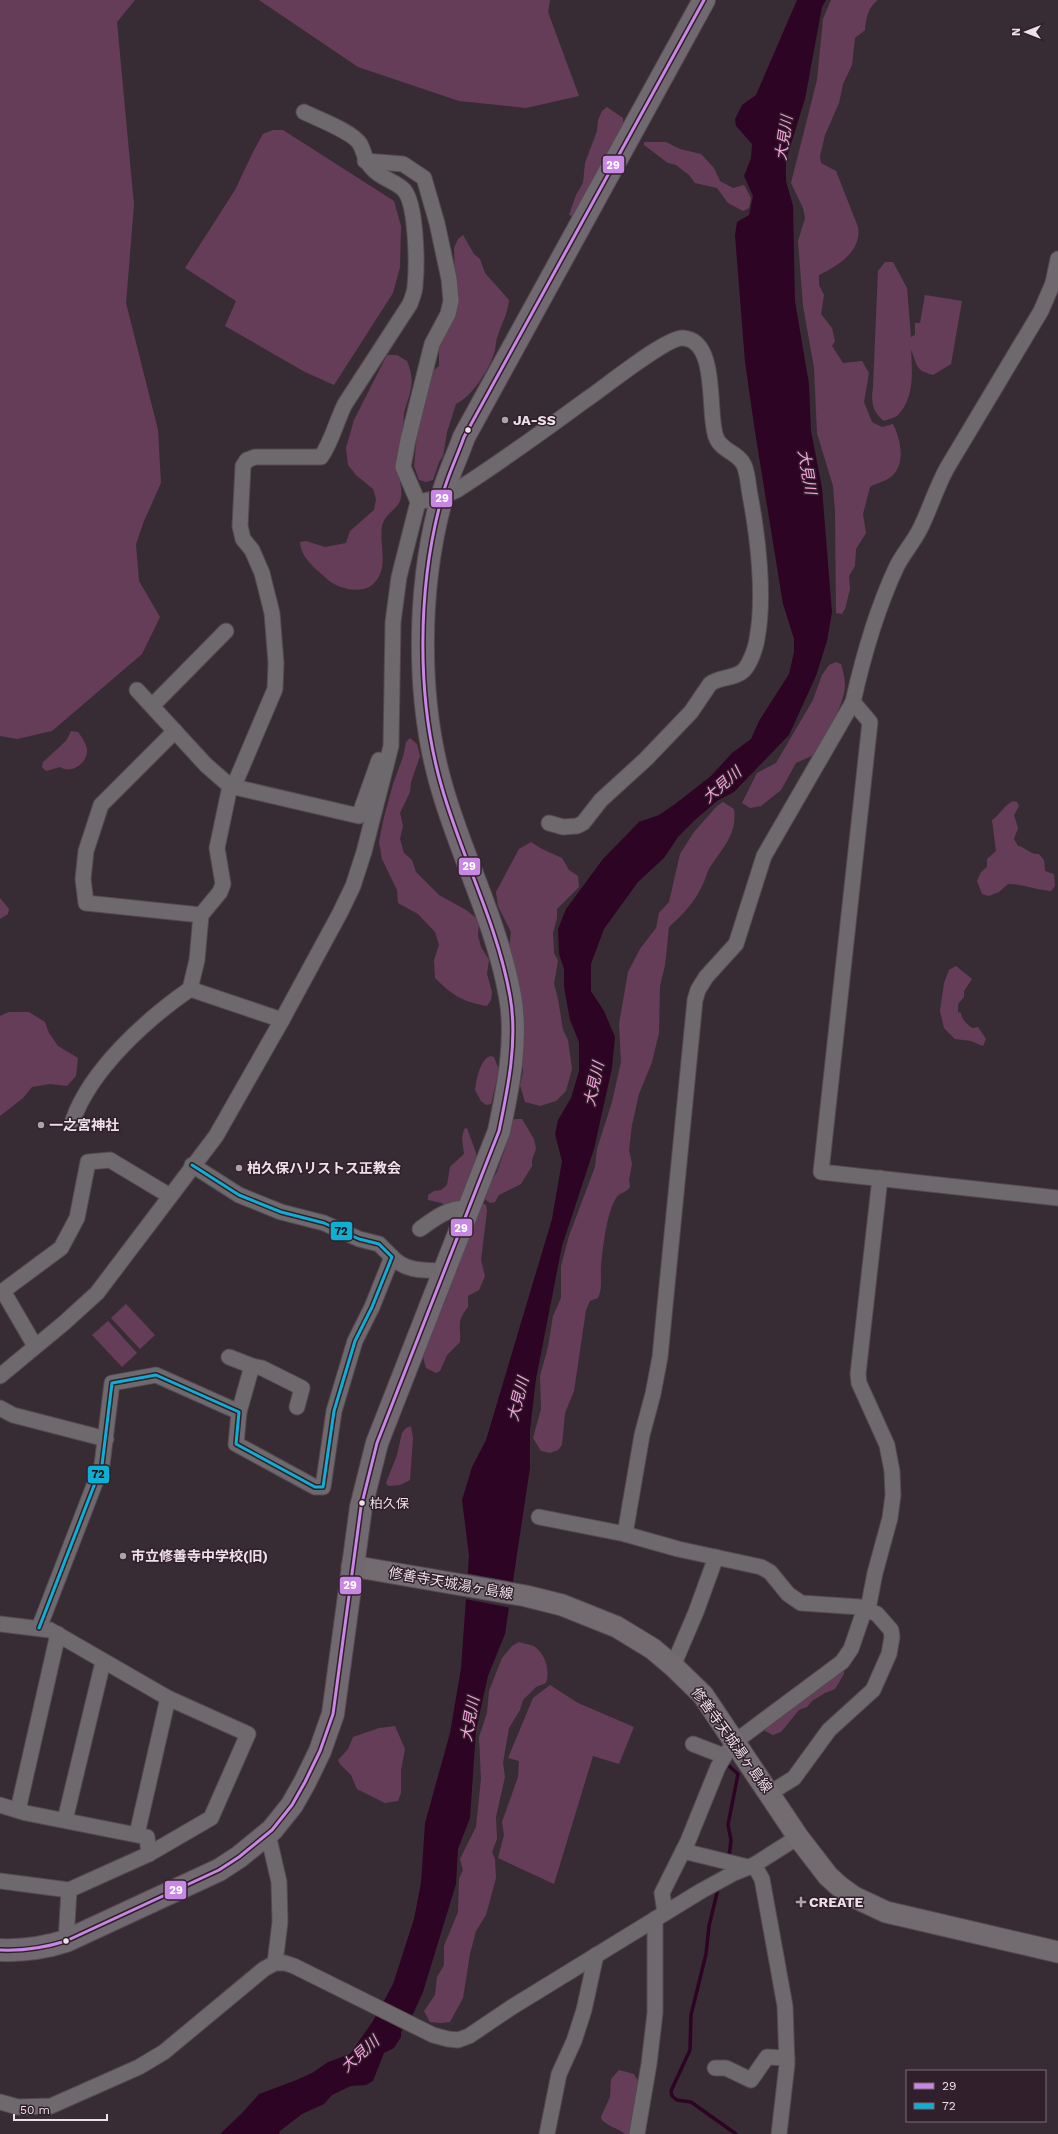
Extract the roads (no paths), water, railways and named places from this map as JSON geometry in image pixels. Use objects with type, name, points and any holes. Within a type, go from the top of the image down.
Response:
[{"type":"main road","points":[[0,1950],[22,1951],[45,1948],[66,1941],[219,1870],[253,1848],[268,1834],[292,1805],[320,1751],[333,1714],[361,1506],[377,1443],[499,1131],[509,1082],[512,1034],[510,997],[495,935],[442,788],[430,731],[424,684],[424,613],[430,561],[442,497],[464,437],[704,0]]},
{"type":"main road","name":"修善寺天城湯ヶ島線","points":[[352,1566],[526,1596],[562,1605],[618,1627],[653,1649],[703,1695],[732,1747],[770,1792],[798,1837],[834,1881],[854,1897],[886,1912],[1058,1952]]},
{"type":"street","points":[[73,1120],[79,1102],[119,1049],[159,1013],[190,989],[197,960],[201,915],[220,892],[223,884],[217,848],[231,787],[275,689],[276,663],[272,613],[262,573],[252,550],[243,539],[240,526],[243,466],[247,460],[255,457],[321,457],[330,443],[337,420],[345,404],[410,304],[415,288],[415,230],[410,200],[404,190],[382,178],[365,160],[360,144],[351,136],[304,112]]},
{"type":"street","points":[[0,1376],[64,1323],[97,1293],[192,1165],[216,1136],[282,1020],[353,886],[373,819],[391,746],[393,622],[399,577],[418,502],[403,467],[410,432],[432,344],[448,314],[451,301],[449,280],[437,223],[424,178],[403,164],[365,160]]},
{"type":"street","points":[[625,1534],[642,1435],[653,1394],[660,1357],[695,1000],[698,990],[706,978],[736,944],[764,856],[853,702],[868,642],[896,568],[917,535],[937,485],[1042,311],[1056,279],[1058,259]]},
{"type":"street","points":[[418,502],[442,497],[482,474],[589,398],[624,371],[673,341],[682,338],[692,340],[701,348],[708,365],[716,437],[723,448],[736,456],[744,464],[747,479],[755,525],[759,582],[757,641],[744,670],[737,675],[715,680],[710,684],[691,712],[646,759],[601,800],[583,823],[577,826],[563,827],[549,823]]},
{"type":"street","points":[[152,706],[226,631]]},
{"type":"street","points":[[137,690],[206,765],[231,787],[359,816],[383,746],[391,746]]},
{"type":"street","points":[[853,702],[870,722],[821,1172],[1058,1198]]},
{"type":"street","points":[[175,731],[101,805],[86,851],[83,879],[86,903],[201,915]]},
{"type":"street","points":[[190,989],[282,1020]]},
{"type":"street","points":[[35,1346],[3,1291],[61,1248],[77,1218],[88,1162],[110,1160],[170,1196]]},
{"type":"street","points":[[192,1165],[239,1195],[281,1212],[324,1224],[360,1239],[379,1244],[399,1264],[406,1267],[444,1271]]},
{"type":"street","points":[[637,2134],[652,2042],[662,1893],[732,1747],[842,1662],[851,1649],[862,1617],[868,1609],[875,1574],[890,1518],[894,1495],[892,1471],[887,1445],[859,1383],[858,1374],[880,1178]]},
{"type":"street","points":[[420,1229],[447,1211],[461,1207],[469,1208]]},
{"type":"street","points":[[252,1366],[239,1412],[236,1444],[315,1487],[323,1487],[334,1411],[355,1341],[392,1258]]},
{"type":"street","points":[[229,1357],[252,1366],[262,1368],[302,1388],[297,1407]]},
{"type":"street","points":[[39,1628],[91,1498],[102,1465],[112,1383],[156,1375],[239,1412]]},
{"type":"street","points":[[0,1408],[13,1415],[106,1439]]},
{"type":"street","points":[[539,1517],[625,1534],[761,1567],[770,1572],[788,1594],[801,1603],[844,1605],[868,1609],[877,1614],[891,1630],[892,1646],[880,1678],[873,1690],[830,1730],[794,1778],[770,1792]]},
{"type":"street","points":[[673,1666],[696,1612],[716,1557]]},
{"type":"street","points":[[0,1625],[39,1628],[58,1634],[103,1662],[168,1698],[248,1734],[211,1818],[200,1826],[149,1854],[69,1890],[0,1881]]},
{"type":"street","points":[[18,1810],[58,1634]]},
{"type":"street","points":[[65,1820],[103,1662]]},
{"type":"street","points":[[136,1834],[168,1698]]},
{"type":"street","points":[[693,1744],[732,1747]]},
{"type":"street","points":[[0,1805],[148,1837],[149,1854]]},
{"type":"street","points":[[268,1834],[279,1882],[280,1922],[275,1963]]},
{"type":"street","points":[[0,2102],[18,2107],[51,2106],[139,2067],[164,2052],[244,1984],[275,1963],[285,1963],[294,1966],[433,2035],[453,2040],[469,2036],[596,1955],[701,1891],[751,1866],[798,1837]]},
{"type":"street","points":[[683,1851],[751,1866],[762,1879],[785,2006],[786,2058],[779,2134]]},
{"type":"street","points":[[66,1941],[69,1890]]},
{"type":"street","points":[[547,2134],[559,2074],[574,2041],[584,2010],[596,1955]]},
{"type":"street","points":[[715,2068],[726,2068],[751,2080],[767,2056],[786,2058]]},
{"type":"water","name":"大見川","points":[[797,0],[826,0],[822,7],[805,99],[786,160],[786,181],[793,206],[795,301],[809,384],[811,431],[822,488],[832,612],[827,641],[816,676],[789,735],[734,792],[717,801],[695,820],[678,837],[664,858],[638,882],[604,929],[591,964],[591,991],[604,1011],[615,1037],[612,1068],[594,1149],[562,1246],[536,1379],[530,1430],[530,1468],[505,1634],[488,1676],[476,1730],[470,1818],[458,1849],[456,1884],[423,1992],[414,2012],[401,2032],[401,2037],[394,2048],[384,2053],[373,2081],[366,2085],[351,2086],[332,2095],[324,2104],[302,2114],[280,2131],[279,2134],[220,2134],[259,2094],[294,2081],[312,2073],[328,2062],[350,2054],[373,2021],[393,1984],[414,1919],[421,1883],[425,1823],[450,1733],[461,1668],[469,1556],[462,1500],[472,1467],[486,1440],[552,1219],[562,1161],[555,1134],[558,1120],[571,1098],[579,1071],[579,1042],[570,1020],[564,987],[564,969],[559,954],[558,929],[566,909],[603,859],[639,822],[659,815],[675,804],[711,776],[732,753],[751,739],[759,721],[789,674],[794,652],[794,639],[783,604],[755,432],[745,362],[735,235],[737,222],[749,215],[753,196],[744,176],[751,158],[752,144],[736,126],[735,119],[742,105],[756,95]]},
{"type":"waterway","points":[[729,1766],[738,1774],[728,1825],[731,1840],[729,1857]]},
{"type":"waterway","points":[[718,1889],[709,1926],[706,1954],[691,2015],[690,2050],[671,2091],[672,2096],[677,2100],[691,2102],[736,2134]]},
{"type":"place","name":"JA-SS","points":[[505,420]]},
{"type":"place","name":"一之宮神社","points":[[41,1125]]},
{"type":"place","name":"柏久保ハリストス正教会","points":[[239,1168]]},
{"type":"place","name":"柏久保","points":[[362,1503]]},
{"type":"place","name":"市立修善寺中学校(旧)","points":[[123,1556]]},
{"type":"place","name":"CREATE","points":[[801,1902]]}]
